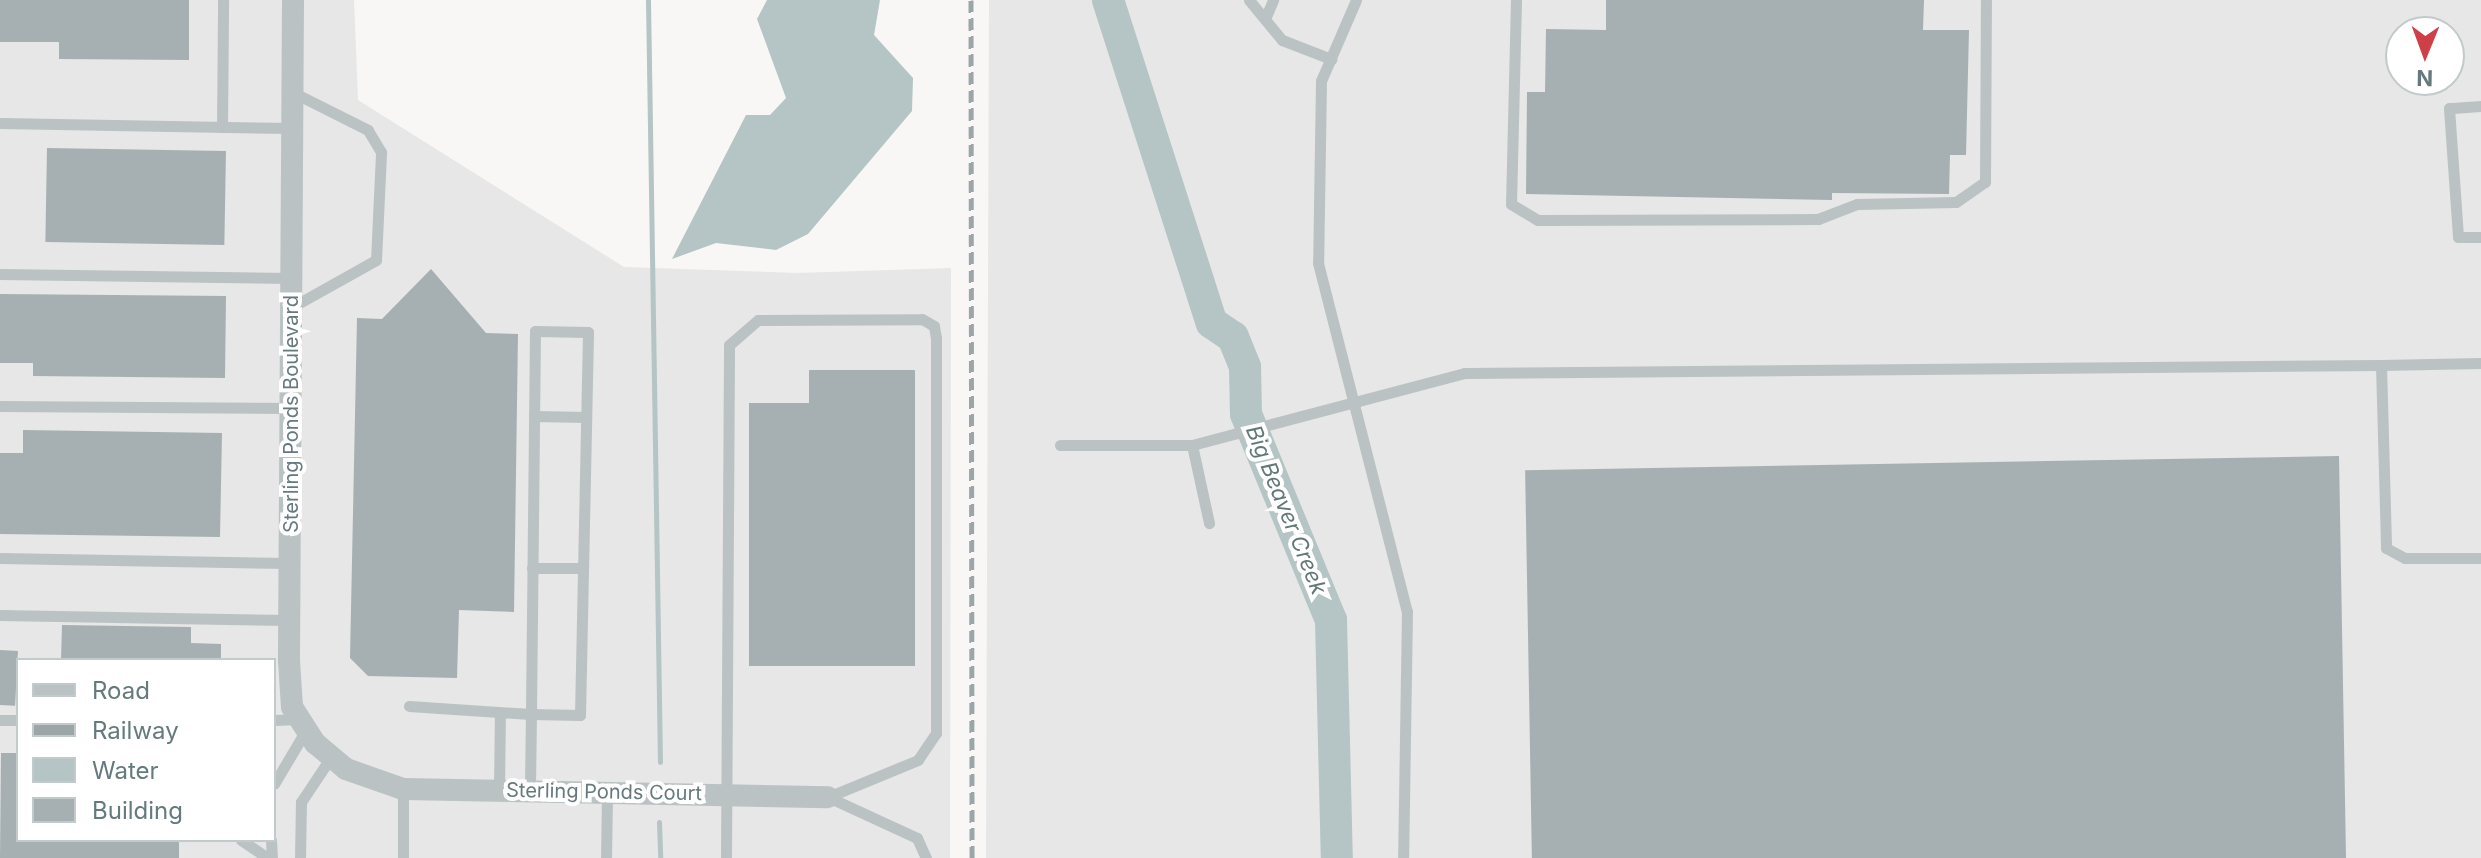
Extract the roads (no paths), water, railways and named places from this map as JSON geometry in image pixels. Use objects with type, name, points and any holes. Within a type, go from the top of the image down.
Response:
[{"type":"street","name":"Sterling Ponds Boulevard","points":[[293,0],[289,620],[292,707],[331,757],[381,782]]},
{"type":"street","name":"Sterling Ponds Court","points":[[381,782],[403,789],[828,797]]},
{"type":"lane","points":[[222,127],[223,0]]},
{"type":"lane","points":[[1249,0],[1282,40],[1331,59]]},
{"type":"lane","points":[[1265,19],[1273,0]]},
{"type":"lane","points":[[1356,0],[1321,81],[1318,263],[1409,634],[1403,858]]},
{"type":"lane","points":[[1516,0],[1511,204],[1538,220],[1818,219],[1857,204],[1956,202],[1985,182],[1986,0]]},
{"type":"lane","points":[[291,308],[376,260],[381,152],[368,130],[292,92]]},
{"type":"lane","points":[[2481,106],[2449,108],[2458,237],[2481,237]]},
{"type":"lane","points":[[0,123],[292,128]]},
{"type":"lane","points":[[0,274],[291,278]]},
{"type":"lane","points":[[726,858],[729,345],[758,320],[922,319],[936,338],[936,733],[918,760],[828,797]]},
{"type":"lane","points":[[409,706],[500,713],[531,714],[580,715],[588,332],[535,331],[532,568],[531,714],[530,790]]},
{"type":"lane","points":[[1060,445],[1192,445],[1464,373],[2481,363]]},
{"type":"lane","points":[[2381,365],[2386,548],[2405,558],[2481,558]]},
{"type":"lane","points":[[0,406],[290,408]]},
{"type":"lane","points":[[534,416],[586,417]]},
{"type":"lane","points":[[1192,445],[1209,523]]},
{"type":"lane","points":[[0,558],[290,563]]},
{"type":"lane","points":[[532,568],[583,568]]},
{"type":"lane","points":[[0,615],[289,620]]},
{"type":"lane","points":[[499,790],[500,713]]},
{"type":"lane","points":[[276,720],[303,725],[276,780]]},
{"type":"lane","points":[[300,858],[301,802],[331,757]]},
{"type":"lane","points":[[403,789],[403,858]]},
{"type":"lane","points":[[606,858],[607,793]]},
{"type":"lane","points":[[828,797],[917,838],[926,858]]},
{"type":"lane","points":[[244,842],[270,858]]},
{"type":"water","points":[[767,0],[880,0],[874,35],[913,78],[912,111],[808,234],[776,250],[716,243],[672,259],[746,115],[770,115],[786,98],[757,19]]},
{"type":"waterway","points":[[648,0],[660,762]]},
{"type":"waterway","name":"Big Beaver Creek","points":[[1108,0],[1212,323],[1233,337],[1245,367],[1246,414],[1331,620],[1337,858]]},
{"type":"waterway","points":[[659,822],[660,858]]},
{"type":"railway","points":[[971,0],[972,858]]}]
